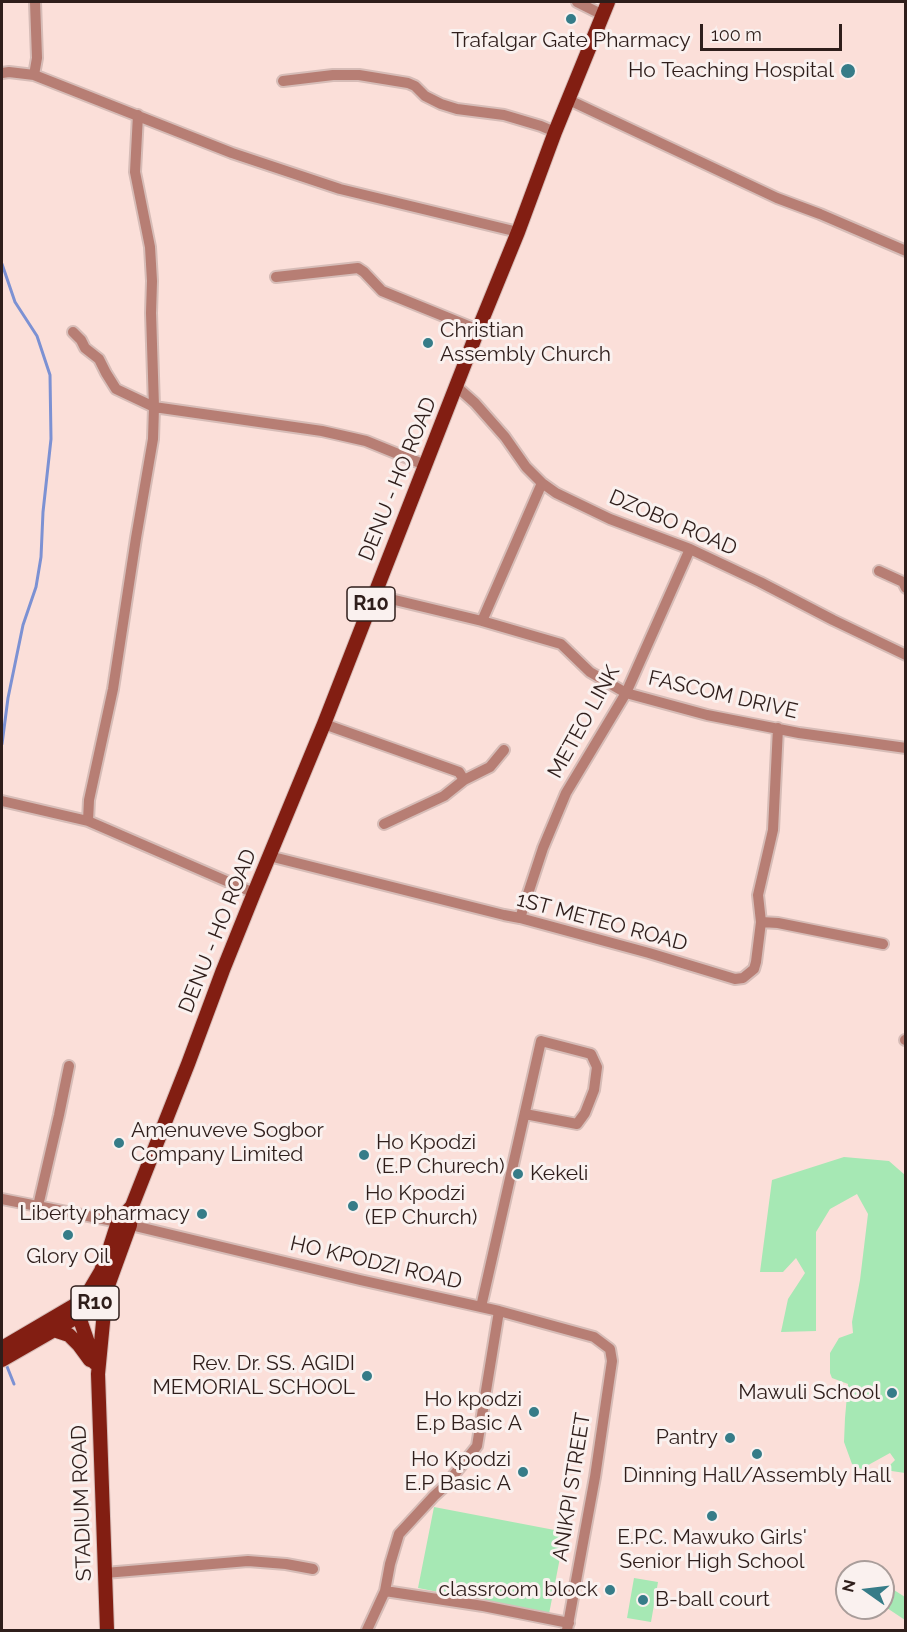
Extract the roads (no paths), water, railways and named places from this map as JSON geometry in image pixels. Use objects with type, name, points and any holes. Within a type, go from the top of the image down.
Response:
[{"type":"main road","name":"DENU - HO ROAD","points":[[3,1356],[54,1330],[77,1310],[94,1284],[132,1206],[254,892],[324,724],[608,2]]},
{"type":"main road","name":"DENU - HO ROAD","points":[[3,1356],[77,1310],[89,1310],[106,1291],[124,1223]]},
{"type":"main road","name":"STADIUM ROAD","points":[[106,1291],[98,1374],[107,1630]]},
{"type":"main road","name":"STADIUM ROAD","points":[[77,1310],[98,1374]]},
{"type":"main road","points":[[54,1330],[69,1335],[79,1345],[98,1374]]},
{"type":"street","points":[[34,75],[37,58],[35,2]]},
{"type":"street","points":[[577,2],[603,15]]},
{"type":"street","points":[[2,73],[34,75],[232,153],[340,189],[518,232]]},
{"type":"street","points":[[283,81],[333,75],[358,75],[395,81],[415,86],[425,96],[441,104],[457,109],[504,115],[555,132]]},
{"type":"street","points":[[569,100],[777,198],[906,251]]},
{"type":"street","points":[[88,821],[89,800],[113,689],[153,439],[152,281],[150,247],[135,172],[138,115]]},
{"type":"street","points":[[276,277],[358,268],[382,291],[478,330]]},
{"type":"street","points":[[73,332],[85,348],[99,359],[116,389],[154,407],[322,431],[366,441],[425,465]]},
{"type":"street","name":"DZOBO ROAD","points":[[457,387],[498,428],[526,467],[556,493],[610,519],[690,549],[906,655]]},
{"type":"street","points":[[482,621],[542,483]]},
{"type":"street","name":"METEO LINK","points":[[520,918],[543,848],[566,793],[626,693],[690,549]]},
{"type":"street","points":[[879,571],[903,582],[906,588]]},
{"type":"street","name":"FASCOM DRIVE","points":[[374,596],[482,621],[561,644],[590,672],[626,693],[707,715],[906,748]]},
{"type":"street","points":[[324,724],[459,772],[464,780]]},
{"type":"street","points":[[778,728],[774,824],[758,895],[761,922],[778,923],[883,944]]},
{"type":"street","points":[[384,824],[444,796],[464,780],[490,767],[504,750]]},
{"type":"street","points":[[2,801],[88,821],[254,892]]},
{"type":"street","name":"1ST METEO ROAD","points":[[269,856],[520,918],[735,979],[743,978],[754,969],[761,922]]},
{"type":"street","points":[[481,1307],[541,1041],[591,1054],[597,1067],[594,1090],[585,1113],[577,1124],[525,1114]]},
{"type":"street","points":[[38,1206],[69,1066]]},
{"type":"street","name":"HO KPODZI ROAD","points":[[2,1199],[124,1223],[499,1311],[594,1337],[609,1349]]},
{"type":"street","points":[[367,1630],[385,1591],[399,1534],[445,1486],[477,1446],[499,1311]]},
{"type":"street","name":"ANIKPI STREET","points":[[568,1627],[595,1477],[612,1361],[609,1349]]},
{"type":"street","points":[[105,1574],[248,1561],[313,1569]]},
{"type":"street","points":[[385,1591],[483,1606],[568,1627]]},
{"type":"waterway","points":[[2,264],[15,302],[37,336],[50,375],[51,439],[43,512],[41,557],[36,587],[23,625],[8,698],[2,744]]},
{"type":"waterway","points":[[6,1364],[14,1384]]},
{"type":"place","name":"Trafalgar Gate Pharmacy","points":[[571,19]]},
{"type":"place","name":"Ho Teaching Hospital","points":[[848,71]]},
{"type":"place","name":"Christian Assembly Church","points":[[428,343]]},
{"type":"place","name":"Amenuveve Sogbor Company Limited","points":[[119,1143]]},
{"type":"place","name":"Ho Kpodzi (E.P Churech)","points":[[364,1155]]},
{"type":"place","name":"Kekeli","points":[[518,1174]]},
{"type":"place","name":"Ho Kpodzi (EP Church)","points":[[353,1206]]},
{"type":"place","name":"Liberty pharmacy","points":[[202,1214]]},
{"type":"place","name":"Glory Oil","points":[[68,1235]]},
{"type":"place","name":"Rev. Dr. SS. AGIDI MEMORIAL SCHOOL","points":[[367,1376]]},
{"type":"place","name":"Mawuli School","points":[[892,1393]]},
{"type":"place","name":"Ho kpodzi E.p Basic A","points":[[534,1412]]},
{"type":"place","name":"Pantry","points":[[730,1438]]},
{"type":"place","name":"Dinning Hall/Assembly Hall","points":[[757,1454]]},
{"type":"place","name":"Ho Kpodzi E.P Basic A","points":[[523,1472]]},
{"type":"place","name":"E.P.C. Mawuko Girls' Senior High School","points":[[712,1516]]},
{"type":"place","name":"classroom block","points":[[610,1590]]},
{"type":"place","name":"B-ball court","points":[[643,1600]]}]
